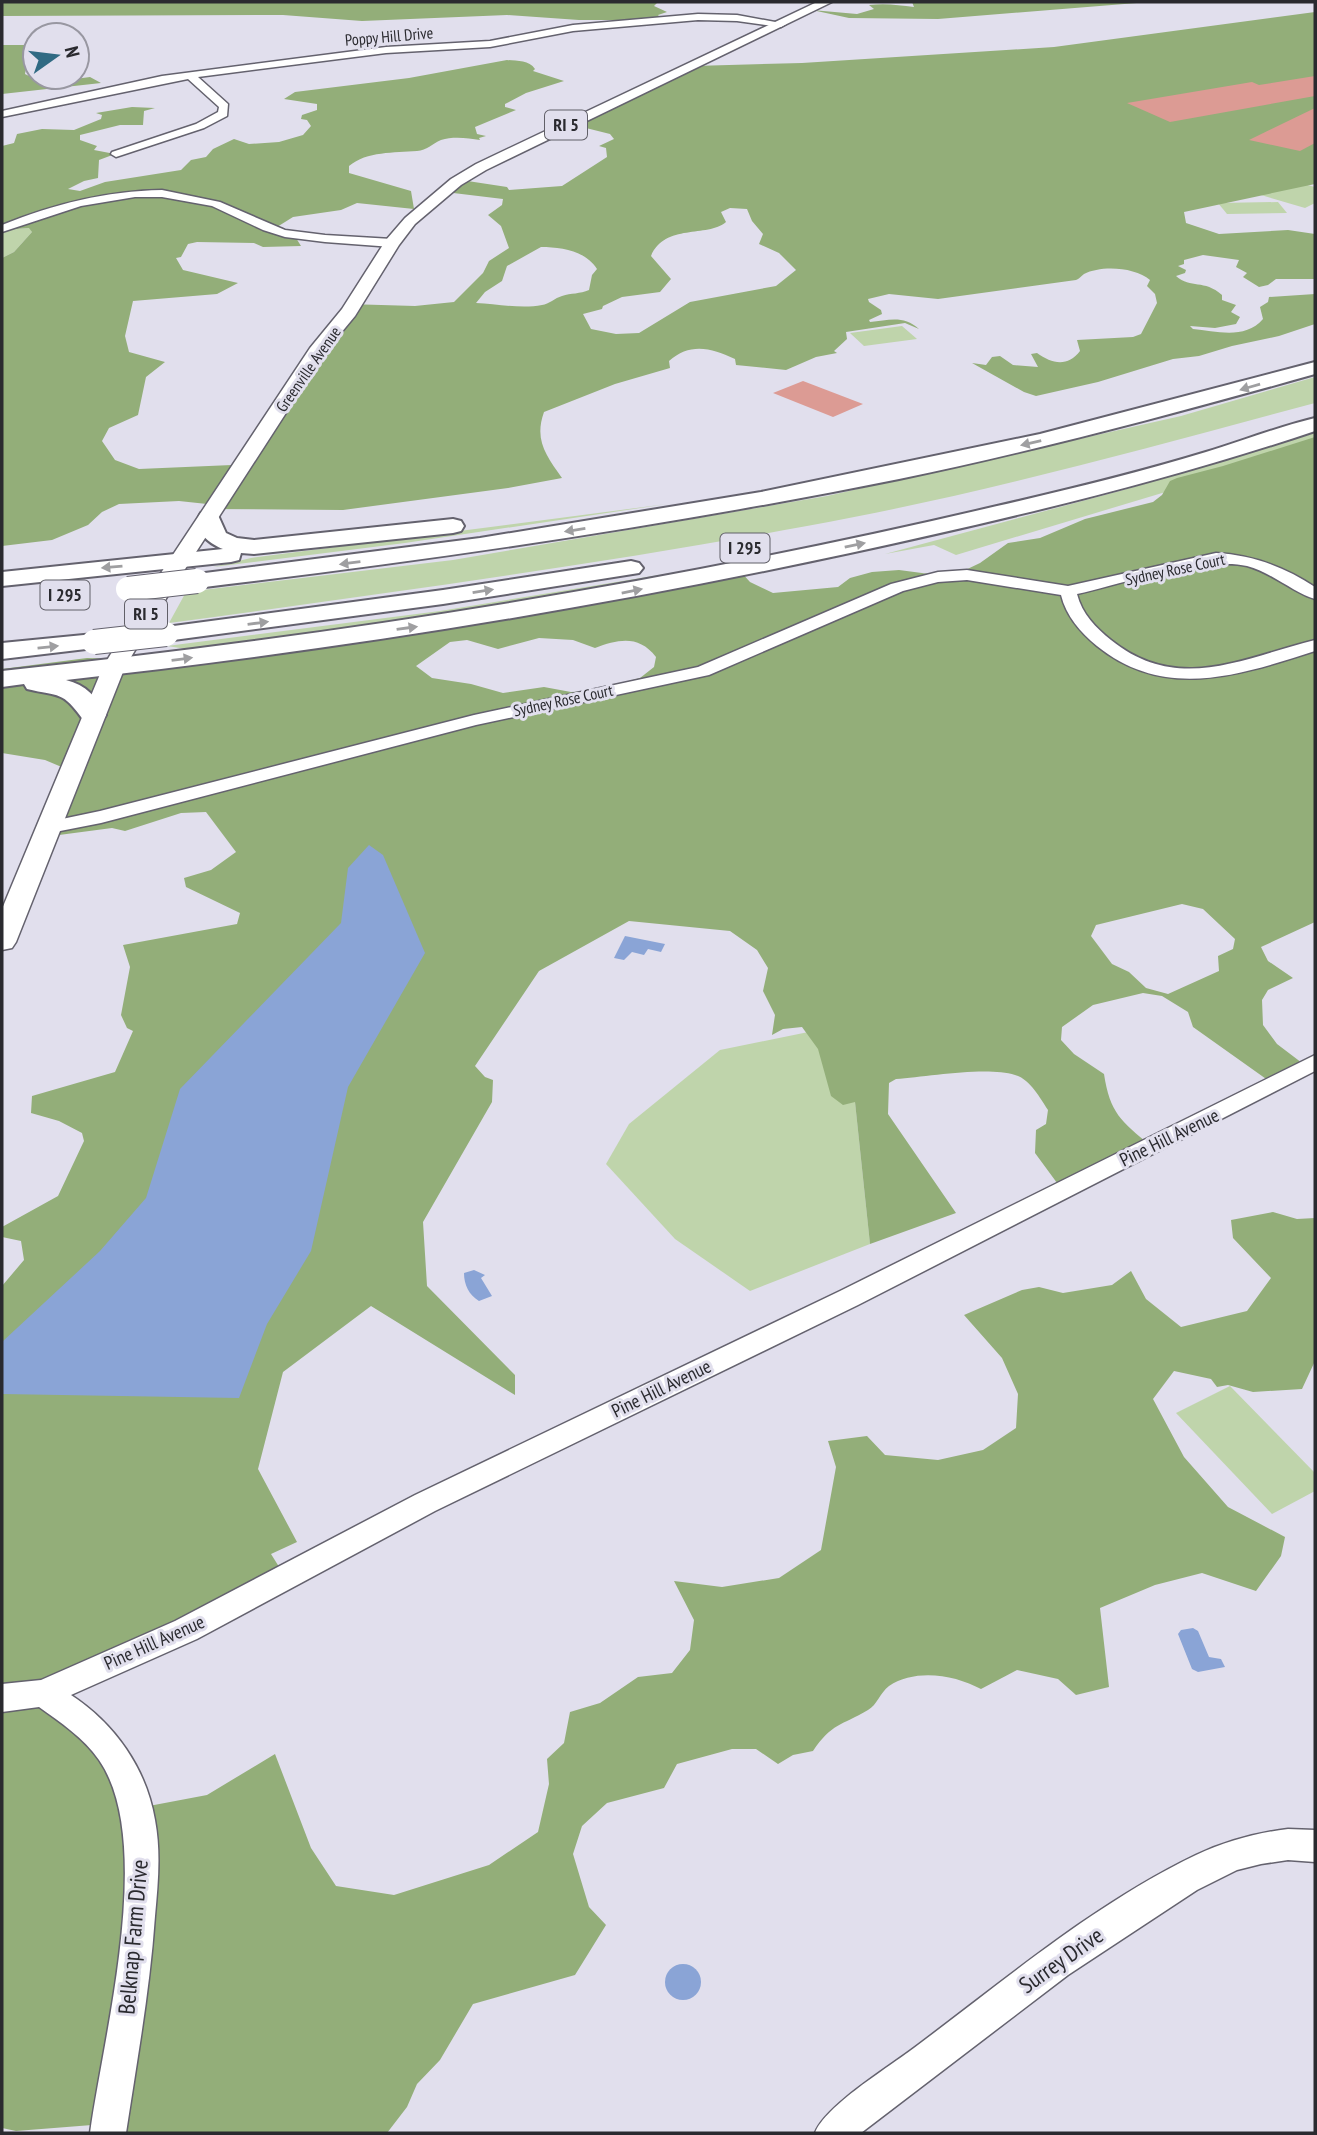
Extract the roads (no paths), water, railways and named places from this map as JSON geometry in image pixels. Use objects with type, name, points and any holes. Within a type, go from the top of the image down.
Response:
[{"type":"highway","name":"I 295","points":[[2,602],[417,554],[627,522],[979,455],[1160,411],[1315,368]]},
{"type":"highway","name":"I 295","points":[[2,652],[166,634],[498,589],[808,536],[1068,482],[1315,416]]},
{"type":"highway","points":[[2,678],[114,667],[455,621],[750,568],[1012,509],[1191,461],[1315,424]]},
{"type":"highway","points":[[2,579],[180,561],[667,499],[979,455]]},
{"type":"highway","points":[[209,518],[209,529],[216,537],[245,547],[411,531]]},
{"type":"highway","points":[[2,685],[39,682],[65,686],[81,697],[93,715]]},
{"type":"main road","name":"Greenville Avenue","points":[[2,942],[114,667],[180,561],[320,348],[353,307],[392,243],[422,209],[456,182],[481,167],[826,2]]},
{"type":"street","name":"Poppy Hill Drive","points":[[2,114],[142,82],[366,52],[490,44],[553,31],[665,19],[713,17],[781,24]]},
{"type":"street","points":[[116,154],[200,126],[223,114],[224,106],[191,76]]},
{"type":"street","points":[[2,229],[36,214],[83,202],[152,192],[216,204],[270,229],[288,234],[392,243]]},
{"type":"street","name":"Sydney Rose Court","points":[[50,827],[101,817],[474,720],[703,671],[919,580],[967,575],[1068,591],[1216,558],[1241,558],[1268,566],[1315,594]]},
{"type":"street","points":[[1068,591],[1070,604],[1083,624],[1101,641],[1143,668],[1166,676],[1222,671],[1315,645]]},
{"type":"street","name":"Pine Hill Avenue","points":[[2,1698],[43,1693],[186,1630],[425,1503],[849,1298],[1315,1062]]},
{"type":"street","name":"Belknap Farm Drive","points":[[43,1693],[77,1716],[110,1749],[127,1781],[139,1819],[143,1864],[135,1958],[108,2133]]},
{"type":"street","name":"Surrey Drive","points":[[833,2133],[1060,1958],[1178,1881],[1224,1860],[1260,1848],[1294,1842],[1315,1846]]},
{"type":"water","points":[[369,845],[383,855],[425,953],[348,1087],[311,1251],[267,1324],[239,1398],[2,1394],[2,1342],[100,1251],[146,1198],[180,1089],[341,923],[348,868]]},
{"type":"water","points":[[625,936],[665,944],[661,952],[648,949],[644,955],[632,952],[624,960],[614,958]]},
{"type":"water","points":[[474,1270],[485,1275],[481,1278],[492,1296],[479,1301],[470,1293],[464,1273]]},
{"type":"water","points":[[1193,1628],[1198,1631],[1209,1657],[1221,1659],[1225,1667],[1198,1672],[1192,1669],[1178,1634],[1181,1630]]},
{"type":"water","points":[[683,1964],[696,1969],[701,1982],[696,1995],[683,2000],[670,1995],[665,1982],[670,1969]]}]
